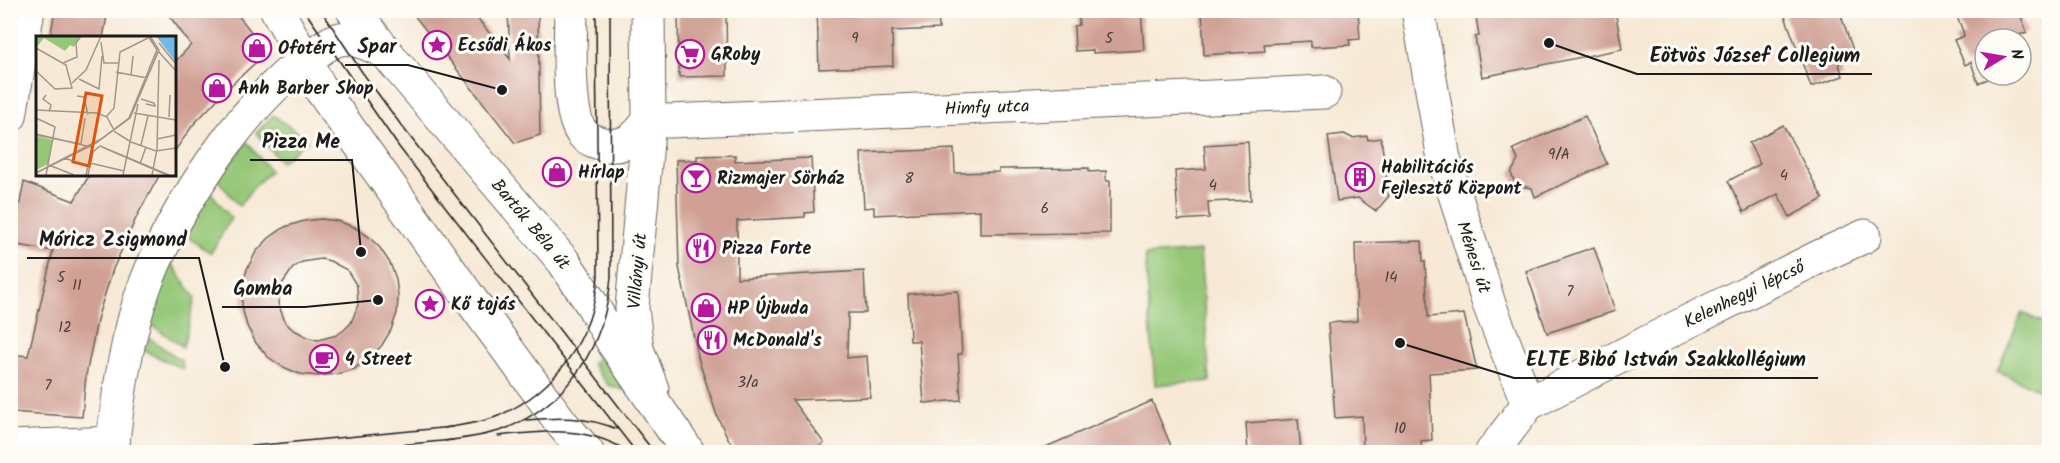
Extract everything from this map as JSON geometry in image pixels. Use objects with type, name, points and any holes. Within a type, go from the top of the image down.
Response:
[{"type":"street","points":[[10,116],[28,10]]},
{"type":"street","points":[[277,10],[328,99],[471,300],[586,453]]},
{"type":"street","name":"Bartók Béla út","points":[[353,10],[564,262],[593,306],[614,344],[688,453]]},
{"type":"street","points":[[571,10],[572,104],[577,123],[584,135],[597,143],[623,144],[632,140],[649,120]]},
{"type":"street","name":"Villányi út","points":[[648,10],[649,120],[632,308],[637,349],[663,417]]},
{"type":"street","name":"Ménesi út","points":[[1418,10],[1444,159],[1486,294],[1528,404]]},
{"type":"street","points":[[10,447],[113,448],[128,348],[144,288],[173,227],[195,188],[241,123],[281,79],[304,60],[340,39],[364,42],[387,53]]},
{"type":"street","name":"Himfy utca","points":[[649,120],[694,120],[1324,92]]},
{"type":"street","name":"Kelenhegyi lépcső","points":[[1528,404],[1689,321],[1865,236]]},
{"type":"street","points":[[1492,453],[1528,404]]},
{"type":"green space","points":[[273,115],[308,140],[281,162],[256,133]]},
{"type":"green space","points":[[247,142],[270,171],[239,206],[217,179]]},
{"type":"green space","points":[[209,190],[231,218],[211,253],[183,234]]},
{"type":"green space","points":[[1200,251],[1210,381],[1155,385],[1145,255]]},
{"type":"green space","points":[[170,261],[195,298],[183,347],[149,323]]},
{"type":"green space","points":[[2022,313],[2049,325],[2049,394],[1997,371]]},
{"type":"green space","points":[[146,336],[182,361],[183,369],[143,350]]},
{"type":"green space","points":[[600,353],[626,391],[608,385],[592,364]]},
{"type":"building","points":[[55,10],[108,10],[103,36],[50,36]]},
{"type":"building","points":[[165,10],[234,10],[267,52],[193,125],[176,149],[176,61],[191,45]]},
{"type":"building","points":[[410,10],[471,10],[510,59],[508,10],[538,10],[540,135],[515,143]]},
{"type":"building","points":[[678,10],[726,10],[727,76],[679,77]]},
{"type":"building","points":[[817,10],[938,10],[939,29],[892,31],[893,66],[819,69]]},
{"type":"building","points":[[1078,10],[1141,10],[1144,50],[1093,53],[1093,50],[1075,51],[1074,26],[1079,25]]},
{"type":"building","points":[[1202,10],[1358,10],[1360,39],[1349,40],[1350,45],[1311,47],[1311,41],[1264,44],[1265,51],[1204,55]]},
{"type":"building","points":[[1475,10],[1615,10],[1622,49],[1482,77],[1475,37],[1479,36]]},
{"type":"building","points":[[1800,10],[1839,10],[1854,53],[1837,59],[1843,76],[1811,87],[1785,16]]},
{"type":"building","points":[[1954,10],[2006,10],[2009,16],[2019,12],[2025,27],[1973,27],[1973,68],[1971,62],[1965,65],[1954,40],[1964,36]]},
{"type":"building","points":[[1585,116],[1607,164],[1535,197],[1532,188],[1515,183],[1511,173],[1518,160],[1513,149]]},
{"type":"building","points":[[1783,125],[1823,199],[1790,217],[1778,194],[1744,212],[1728,181],[1760,164],[1749,143]]},
{"type":"building","name":"Habilitációs Fejlesztő Központ","points":[[1344,134],[1352,138],[1367,136],[1368,140],[1381,138],[1389,196],[1376,211],[1358,198],[1337,201],[1328,136]]},
{"type":"building","points":[[1248,142],[1251,200],[1208,202],[1209,218],[1178,220],[1175,171],[1206,169],[1204,145]]},
{"type":"building","points":[[954,149],[955,173],[999,172],[999,169],[1089,168],[1089,172],[1106,171],[1106,181],[1110,181],[1110,233],[980,234],[980,210],[874,215],[874,207],[864,208],[861,153]]},
{"type":"building","points":[[735,155],[735,161],[811,158],[814,212],[805,213],[805,217],[737,221],[737,278],[864,271],[866,313],[848,313],[847,358],[867,356],[870,397],[792,400],[824,443],[810,453],[738,453],[717,416],[699,361],[679,267],[676,160],[697,160],[697,156]]},
{"type":"building","points":[[89,176],[159,176],[137,216],[113,269],[98,316],[86,375],[82,417],[10,412],[10,354],[28,356],[53,251],[18,245],[18,240],[13,239],[24,182],[74,201]]},
{"type":"building","points":[[321,219],[338,221],[354,227],[380,248],[390,263],[396,279],[397,313],[382,345],[369,359],[354,369],[337,374],[318,376],[300,374],[268,357],[256,343],[247,326],[242,307],[242,288],[247,269],[256,252],[269,238],[285,227]],"holes":[[[321,259],[347,270],[357,286],[358,305],[351,323],[344,330],[337,335],[318,340],[292,329],[285,322],[278,303],[282,284],[293,268],[302,262]]]},
{"type":"building","points":[[1422,241],[1428,317],[1464,314],[1477,370],[1429,373],[1432,440],[1421,441],[1422,453],[1363,453],[1362,416],[1335,418],[1328,323],[1357,321],[1355,243]]},
{"type":"building","points":[[1594,247],[1615,311],[1547,333],[1526,271]]},
{"type":"building","points":[[958,291],[962,354],[958,354],[961,400],[924,403],[919,341],[910,341],[908,294]]},
{"type":"building","points":[[1152,401],[1171,446],[1157,453],[1032,453]]},
{"type":"building","points":[[1298,419],[1301,453],[1248,453],[1246,423]]},
{"type":"tram line","points":[[304,10],[399,147],[636,452]]},
{"type":"tram line","points":[[321,10],[401,125],[654,452]]},
{"type":"tram line","points":[[444,428],[498,416],[537,392],[568,360],[588,321],[595,299],[598,276],[596,10]]},
{"type":"tram line","points":[[446,441],[505,429],[528,418],[566,387],[592,348],[601,326],[611,277],[610,10]]},
{"type":"tram line","points":[[526,420],[572,418],[617,429]]},
{"type":"tram line","points":[[188,452],[452,427]]},
{"type":"tram line","points":[[498,436],[565,432],[597,437],[629,452]]},
{"type":"tram line","points":[[323,452],[453,440]]},
{"type":"place","name":"Eötvös József Collegium","points":[[1549,43]]},
{"type":"place","name":"Ecsődi Ákos","points":[[437,45]]},
{"type":"place","name":"Ofotért","points":[[257,48]]},
{"type":"place","name":"GRoby","points":[[690,54]]},
{"type":"place","name":"Anh Barber Shop","points":[[217,88]]},
{"type":"place","name":"Spar","points":[[502,90]]},
{"type":"place","name":"Hírlap","points":[[557,172]]},
{"type":"place","name":"Habilitációs Fejlesztő Központ","points":[[1360,177]]},
{"type":"place","name":"Rizmajer Sörház","points":[[696,178]]},
{"type":"place","name":"Pizza Forte","points":[[701,248]]},
{"type":"place","name":"Pizza Me","points":[[361,252]]},
{"type":"place","name":"Gomba","points":[[378,300]]},
{"type":"place","name":"Kő tojás","points":[[430,304]]},
{"type":"place","name":"HP Újbuda","points":[[706,308]]},
{"type":"place","name":"McDonald's","points":[[712,340]]},
{"type":"place","name":"ELTE Bibó István Szakkollégium","points":[[1400,343]]},
{"type":"place","name":"4 Street","points":[[324,359]]},
{"type":"place","name":"Móricz Zsigmond","points":[[225,367]]}]
